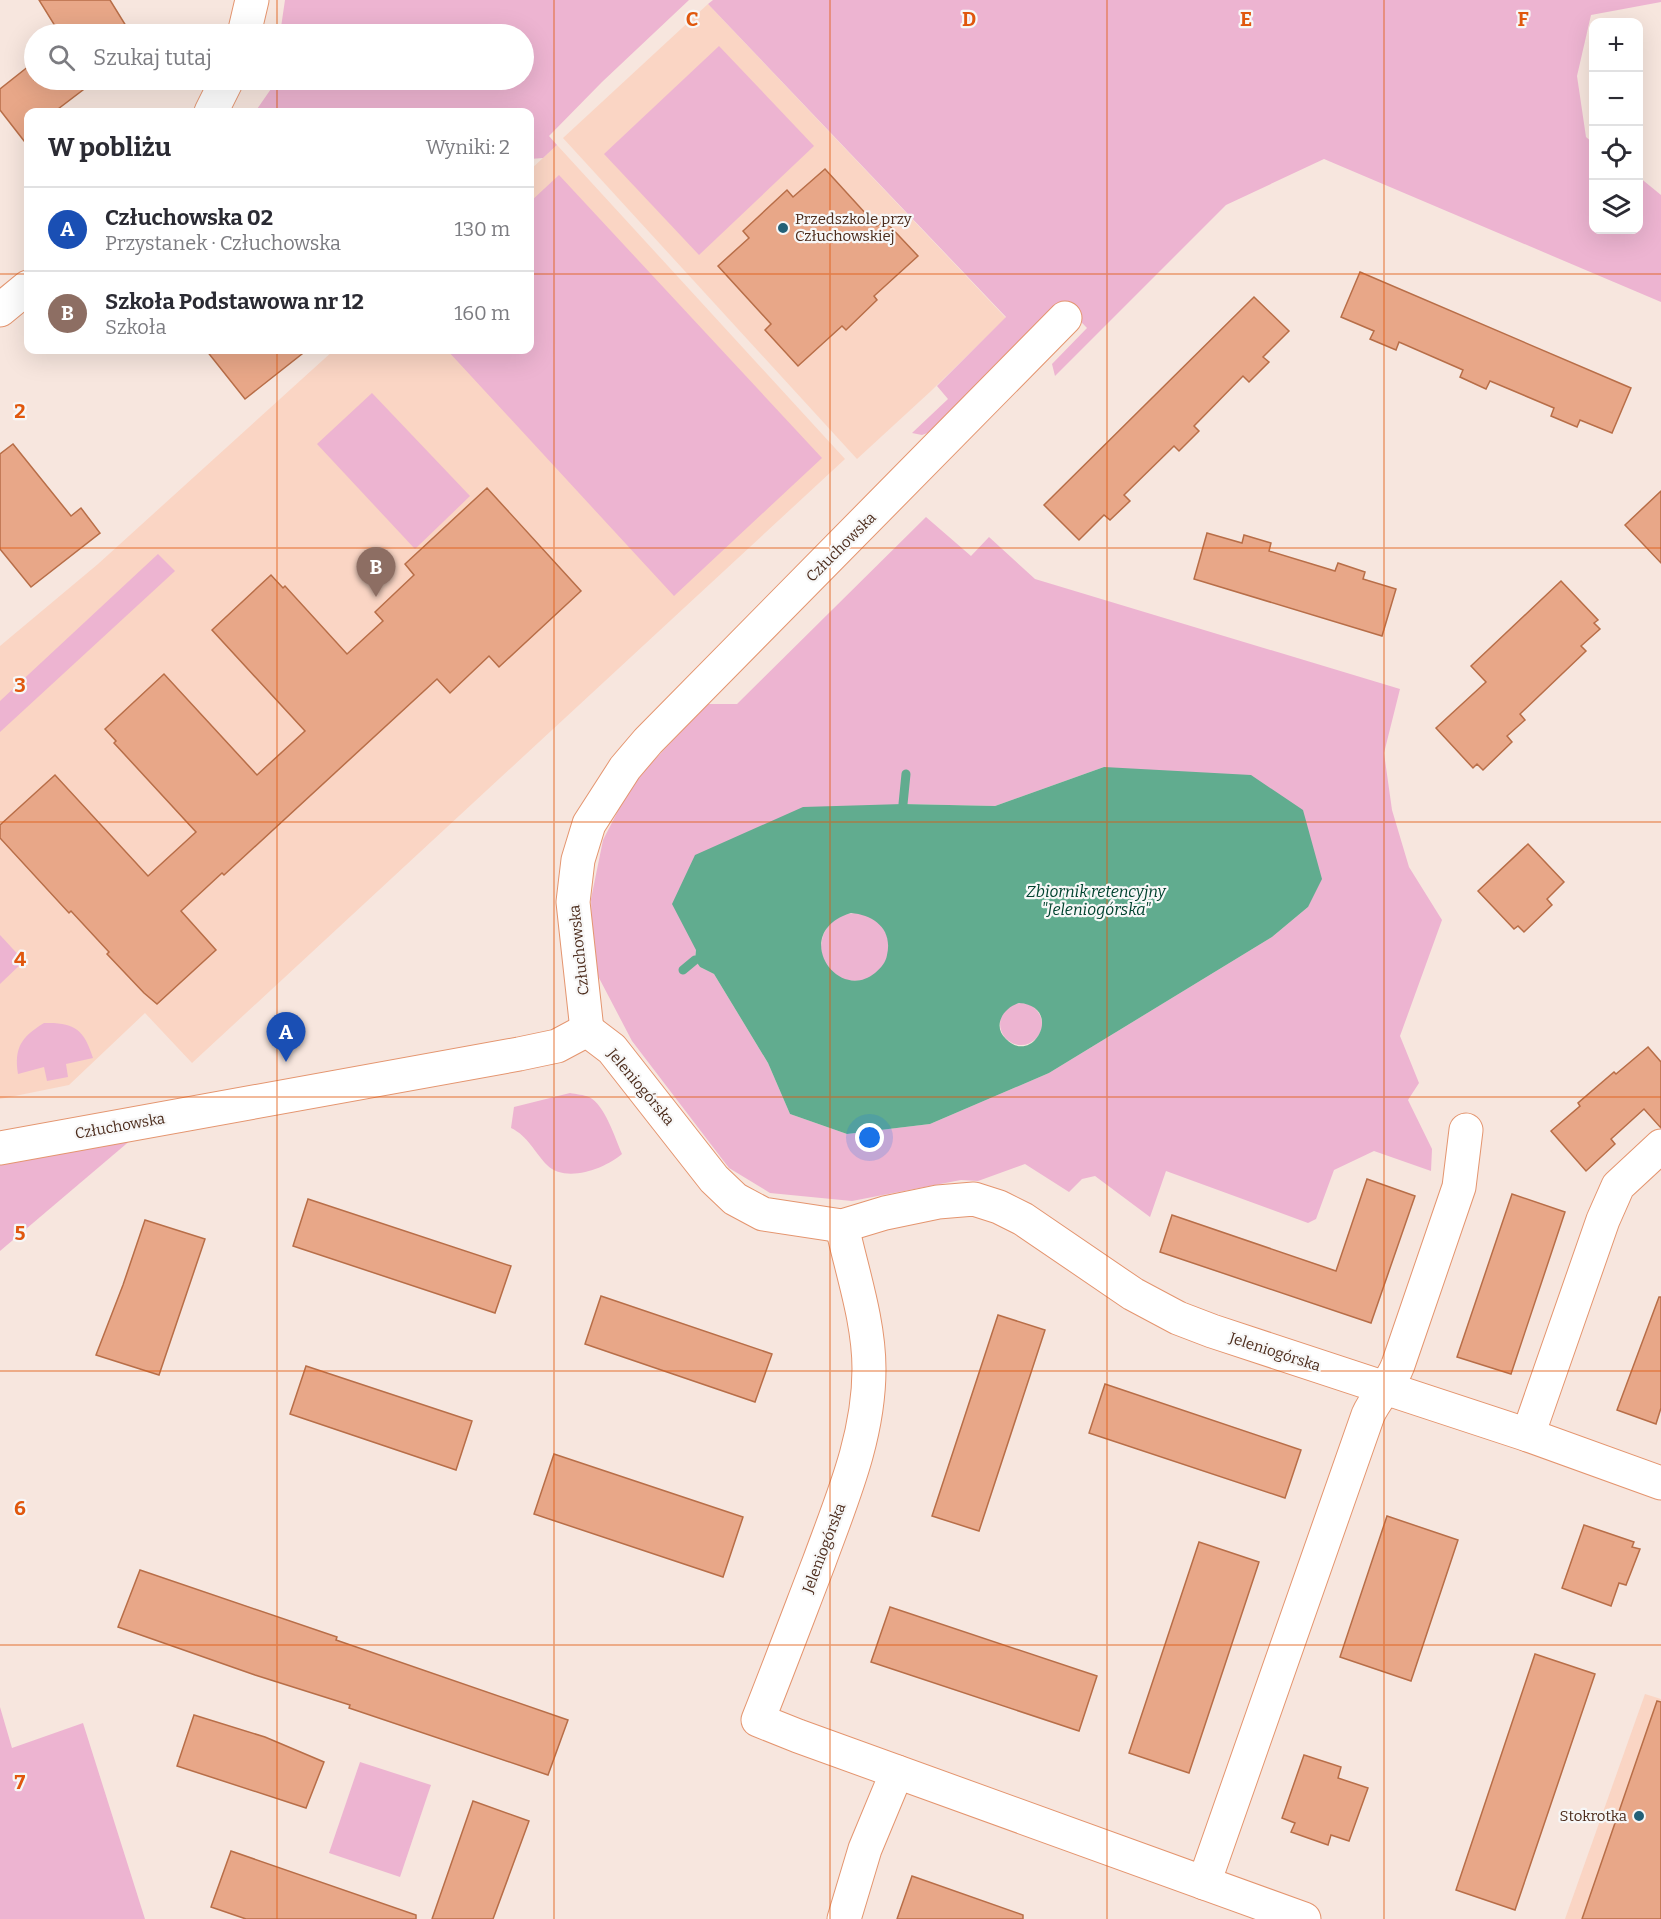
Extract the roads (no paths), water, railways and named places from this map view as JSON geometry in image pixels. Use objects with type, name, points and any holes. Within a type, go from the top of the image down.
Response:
[{"type":"street","points":[[246,24],[252,0]]},
{"type":"street","points":[[213,108],[222,90]]},
{"type":"street","points":[[0,310],[24,290]]},
{"type":"street","name":"Człuchowska","points":[[0,1148],[557,1046],[587,1030],[573,902],[578,860],[589,824],[625,768],[648,741],[1065,318]]},
{"type":"street","name":"Jeleniogórska","points":[[587,1030],[612,1049],[714,1179],[735,1199],[763,1214],[842,1226],[885,1213],[938,1202],[974,1199],[999,1207],[1023,1219],[1133,1294],[1178,1318],[1528,1435],[1661,1483]]},
{"type":"street","points":[[1204,1883],[1368,1415],[1373,1404],[1394,1375],[1460,1187],[1467,1130]]},
{"type":"street","points":[[1528,1435],[1617,1186],[1661,1146]]},
{"type":"street","name":"Jeleniogórska","points":[[842,1226],[864,1323],[869,1366],[868,1397],[861,1443],[843,1497],[759,1719],[798,1736],[1204,1883],[1258,1911],[1304,1919]]},
{"type":"street","points":[[844,1919],[865,1849],[897,1772]]},
{"type":"water","name":"Zbiornik retencyjny \"Jeleniogórska\"","points":[[1104,767],[1251,775],[1303,810],[1322,879],[1308,907],[1272,937],[1049,1073],[930,1124],[847,1134],[790,1114],[768,1063],[714,974],[700,967],[695,960],[696,950],[672,904],[695,855],[803,807],[903,804],[995,806]],"holes":[[[851,913],[874,920],[880,925],[887,938],[886,958],[881,967],[861,980],[846,979],[834,973],[821,949],[823,935],[833,922]],[[1019,1003],[1033,1007],[1040,1014],[1042,1023],[1040,1033],[1026,1046],[1016,1046],[1006,1039],[1000,1029],[1004,1013]]]},
{"type":"waterway","points":[[903,804],[906,774]]},
{"type":"waterway","points":[[683,970],[695,960]]},
{"type":"place","name":"Przedszkole przy Człuchowskiej","points":[[783,228]]},
{"type":"place","name":"Szkoła Podstawowa nr 12","points":[[376,597]]},
{"type":"place","name":"Człuchowska 02","points":[[286,1062]]},
{"type":"place","name":"Stokrotka","points":[[1639,1816]]}]
